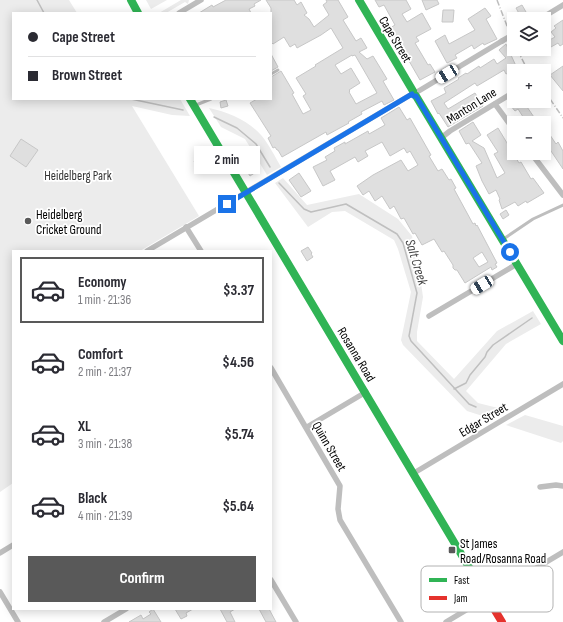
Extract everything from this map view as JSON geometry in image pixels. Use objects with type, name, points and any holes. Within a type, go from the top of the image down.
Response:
[{"type":"main road","points":[[130,0],[137,12]]},
{"type":"main road","name":"Cape Street","points":[[359,0],[563,340]]},
{"type":"main road","name":"Rosanna Road","points":[[192,102],[470,566]]},
{"type":"main road","name":"Rosanna Road","points":[[496,612],[502,622]]},
{"type":"street","points":[[181,12],[201,0]]},
{"type":"street","points":[[551,12],[563,5]]},
{"type":"street","points":[[149,250],[507,38]]},
{"type":"street","name":"Manton Lane","points":[[441,138],[507,96]]},
{"type":"street","points":[[494,104],[507,121]]},
{"type":"street","points":[[536,160],[563,195]]},
{"type":"street","points":[[186,227],[200,250]]},
{"type":"street","points":[[429,316],[517,264]]},
{"type":"street","name":"Quinn Street","points":[[272,370],[307,427],[340,486],[338,509],[340,520],[401,622]]},
{"type":"street","name":"Edgar Street","points":[[414,473],[563,384]]},
{"type":"street","points":[[307,427],[366,392]]},
{"type":"street","points":[[540,487],[556,485],[563,486]]},
{"type":"street","points":[[0,553],[12,546]]},
{"type":"street","points":[[540,566],[563,552]]},
{"type":"street","points":[[272,582],[296,622]]},
{"type":"street","points":[[0,592],[18,622]]},
{"type":"street","points":[[104,622],[124,610]]},
{"type":"street","points":[[446,622],[463,612]]},
{"type":"lane","points":[[272,73],[278,70]]},
{"type":"lane","points":[[192,102],[205,100]]},
{"type":"lane","points":[[502,240],[533,219],[563,206]]},
{"type":"green space","name":"Heidelberg Park","points":[[0,0],[69,0],[76,12],[12,12],[12,100],[181,100],[190,116],[172,115],[132,106],[199,216],[142,250],[12,250],[12,484],[0,492]]},
{"type":"green space","points":[[146,0],[167,0],[151,9]]},
{"type":"green space","points":[[181,0],[189,0],[188,4],[185,2],[168,12],[161,12]]},
{"type":"green space","points":[[209,108],[238,118],[250,125],[267,142],[281,167],[267,175],[245,139],[221,127]]},
{"type":"green space","points":[[283,178],[307,205],[359,194],[398,219],[412,236],[419,269],[423,297],[417,332],[417,341],[454,379],[497,331],[533,311],[541,324],[506,344],[466,391],[478,403],[506,410],[492,419],[467,411],[403,345],[401,340],[411,292],[394,240],[345,211],[332,212],[308,227],[275,183]]},
{"type":"green space","points":[[525,415],[563,426],[563,441],[561,443],[506,425]]},
{"type":"building","points":[[226,0],[261,0],[249,9],[250,12],[201,12],[212,5],[213,7]]},
{"type":"building","points":[[266,0],[294,0],[297,5],[301,2],[307,13],[304,15],[309,19],[314,27],[329,15],[323,5],[327,2],[326,0],[338,0],[348,17],[343,20],[356,41],[361,38],[367,48],[359,52],[367,59],[373,56],[387,79],[383,81],[394,100],[384,105],[382,101],[361,112],[362,114],[348,122],[349,123],[327,135],[326,132],[282,157],[275,147],[273,148],[268,138],[271,136],[250,103],[255,100],[272,100],[272,76],[281,71],[294,93],[292,94],[303,114],[311,110],[303,96],[306,94],[296,78],[343,48],[331,28],[297,48],[295,44],[290,47],[284,37],[273,44],[271,8]],"holes":[[[352,55],[355,55],[377,93],[356,104],[349,90],[360,83],[351,68],[341,74],[335,65]]]},
{"type":"building","points":[[375,0],[406,0],[411,9],[402,14],[407,22],[422,13],[431,29],[416,37],[419,41],[415,43],[428,65],[430,64],[435,72],[420,80],[390,28],[395,25],[384,5],[379,7]]},
{"type":"building","points":[[422,0],[437,0],[439,4],[426,10]]},
{"type":"building","points":[[522,5],[526,12],[518,12],[516,8]]},
{"type":"building","points":[[485,8],[491,16],[486,19],[497,39],[484,45],[483,43],[474,49],[472,45],[455,55],[457,58],[447,63],[435,41],[445,35],[449,44],[475,30],[468,19]]},
{"type":"building","points":[[443,10],[454,10],[453,22],[442,22]]},
{"type":"building","points":[[563,20],[563,44],[560,46],[558,43],[551,47],[551,39],[555,37],[551,32],[556,28],[554,26]]},
{"type":"building","points":[[506,44],[507,56],[511,56],[515,64],[507,64],[507,74],[504,70],[477,86],[475,83],[444,103],[448,109],[475,93],[483,106],[448,127],[439,113],[438,114],[431,101],[446,93],[444,88],[466,73],[467,74],[479,66],[480,68],[494,59],[497,64],[506,58],[499,50]]},
{"type":"building","points":[[272,56],[278,67],[272,70]]},
{"type":"building","points":[[563,66],[563,91],[551,76],[551,74]]},
{"type":"building","points":[[226,100],[228,106],[221,108],[220,102]]},
{"type":"building","points":[[399,107],[407,120],[410,118],[431,155],[429,156],[438,171],[442,169],[449,180],[451,179],[456,188],[454,189],[473,224],[475,223],[476,226],[477,225],[497,263],[495,264],[497,267],[492,270],[491,267],[465,283],[457,270],[453,268],[453,265],[444,251],[442,252],[434,239],[422,245],[415,233],[413,234],[404,218],[401,219],[394,206],[390,209],[382,196],[375,201],[369,191],[363,195],[357,186],[373,175],[401,160],[408,171],[418,165],[410,151],[407,153],[404,148],[390,156],[382,142],[365,151],[368,156],[358,162],[355,157],[330,171],[335,180],[323,186],[313,167],[327,160],[325,157],[335,151],[334,148],[345,142],[345,144],[368,131],[369,134],[385,125],[381,118]],"holes":[[[482,252],[488,262],[479,267],[473,258]]]},
{"type":"building","points":[[512,108],[528,108],[533,116],[522,116],[518,109],[515,111]]},
{"type":"building","points":[[473,122],[481,135],[472,141],[484,148],[497,178],[505,173],[494,154],[498,152],[487,135],[498,128],[507,143],[507,160],[517,160],[519,163],[521,162],[531,179],[533,178],[544,193],[527,203],[526,201],[518,206],[515,202],[502,209],[496,190],[489,194],[482,181],[476,166],[482,163],[469,143],[466,144],[459,131]]},
{"type":"building","points":[[551,136],[556,144],[558,142],[563,151],[563,169],[551,151]]},
{"type":"building","points":[[21,139],[38,150],[26,167],[10,156]]},
{"type":"building","points":[[245,148],[259,170],[250,176],[236,154]]},
{"type":"building","points":[[206,154],[214,166],[201,173],[194,161]]},
{"type":"building","points":[[299,173],[311,191],[301,197],[289,180]]},
{"type":"building","points":[[506,210],[509,215],[503,219],[500,214]]},
{"type":"building","points":[[308,247],[313,257],[307,261],[301,251]]},
{"type":"building","points":[[154,610],[161,622],[129,622],[141,615],[143,619],[151,614],[149,612]]},
{"type":"building","points":[[176,610],[191,610],[186,613],[187,616],[181,619]]},
{"type":"building","points":[[221,610],[233,610],[230,612],[235,622],[227,622]]},
{"type":"building","points":[[260,610],[270,610],[276,622],[266,622]]},
{"type":"waterway","name":"Salt Creek","points":[[37,0],[43,12]]},
{"type":"waterway","name":"Salt Creek","points":[[136,100],[183,110]]},
{"type":"waterway","name":"Salt Creek","points":[[214,117],[237,128],[256,144],[270,167]]},
{"type":"waterway","name":"Salt Creek","points":[[279,183],[304,209],[311,212],[346,204],[397,234],[403,243],[417,293],[409,336],[411,341],[469,404],[476,407]]},
{"type":"waterway","points":[[454,389],[466,383],[470,375],[493,345],[532,318]]},
{"type":"railway","points":[[497,0],[507,26]]},
{"type":"railway","points":[[520,56],[524,64]]},
{"type":"railway","points":[[551,100],[563,118]]},
{"type":"traffic: fast","points":[[131,0],[137,12]]},
{"type":"traffic: fast","points":[[359,0],[413,91]]},
{"type":"traffic: fast","points":[[416,96],[563,341]]},
{"type":"traffic: fast","points":[[191,100],[468,566]]},
{"type":"traffic: jam","points":[[496,612],[502,622]]},
{"type":"place","name":"Heidelberg Cricket Ground","points":[[28,221]]},
{"type":"place","name":"St James Road/Rosanna Road","points":[[452,550]]},
{"type":"route","points":[[227,204],[412,94],[414,97],[416,96],[510,252]]}]
